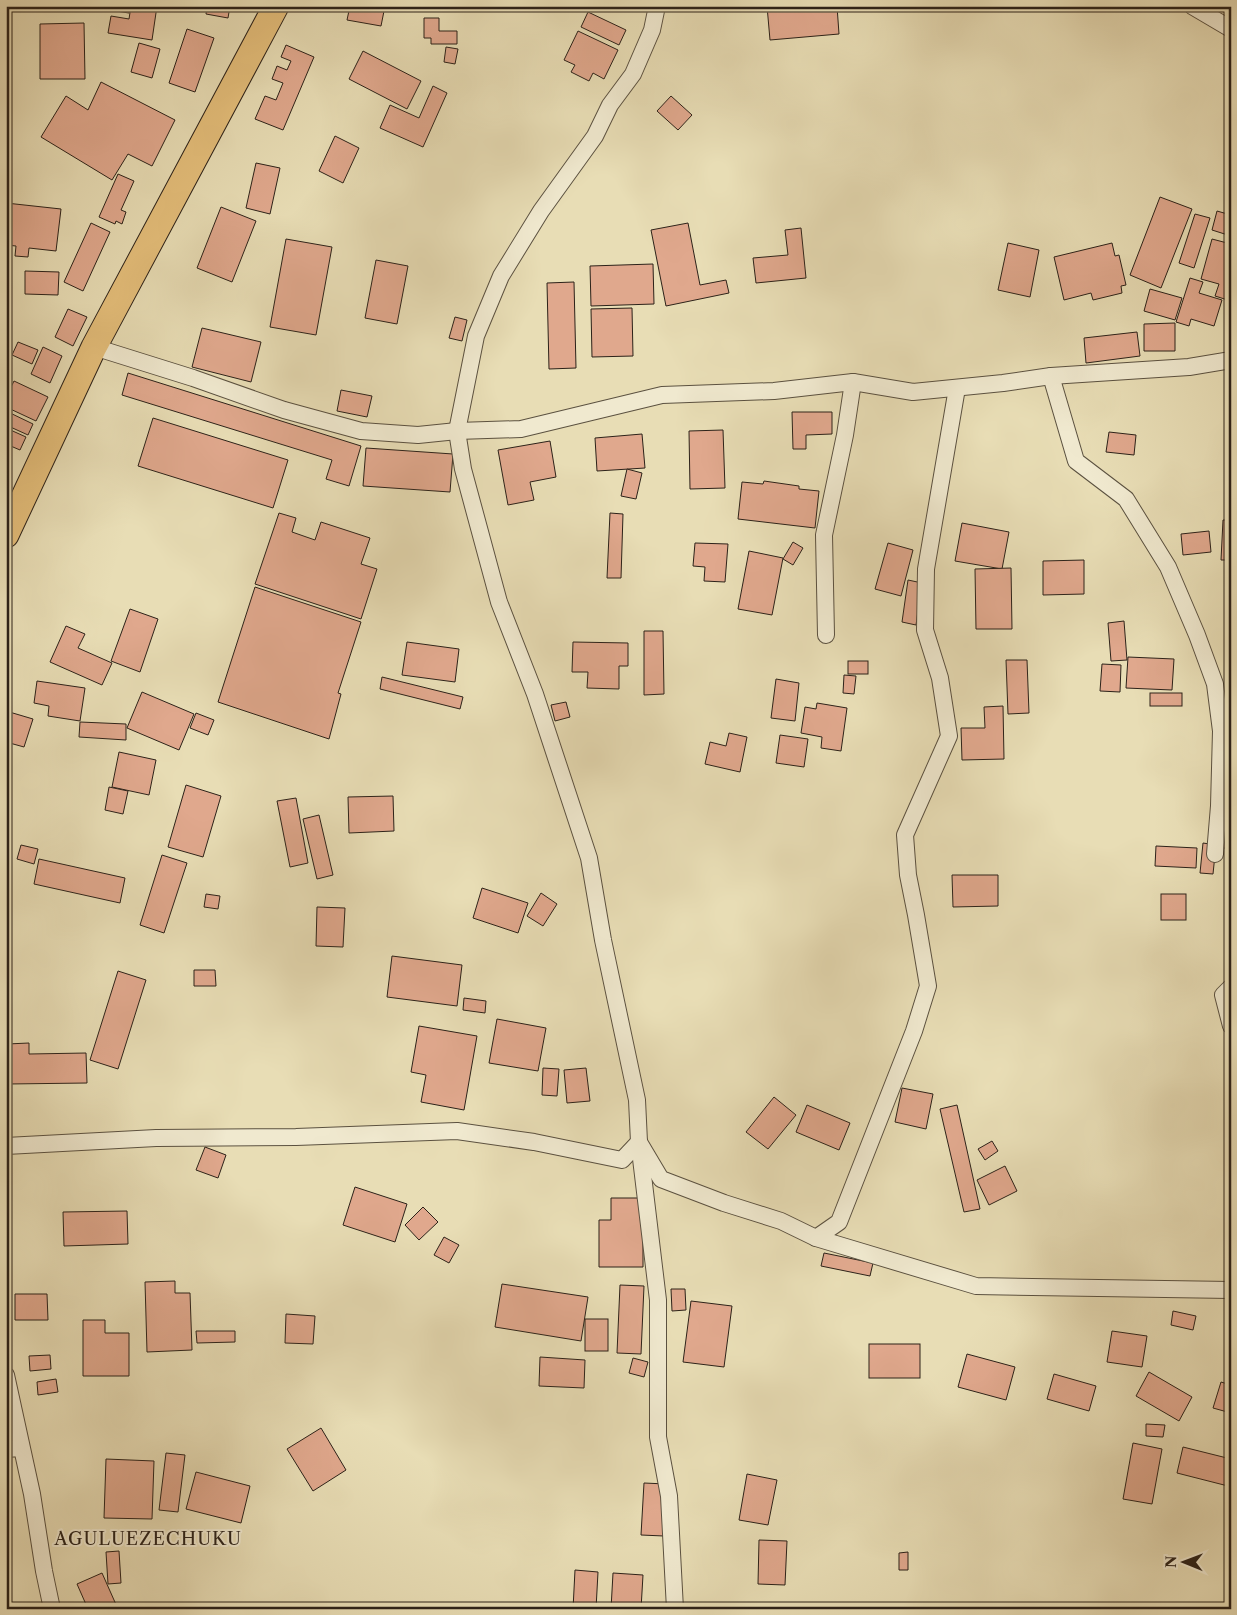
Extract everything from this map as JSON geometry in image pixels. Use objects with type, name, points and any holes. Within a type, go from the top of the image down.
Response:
[{"type":"main road","points":[[6,535],[94,347],[276,6]]},
{"type":"street","points":[[657,6],[652,30],[633,74],[610,105],[595,136],[541,211],[500,276],[476,336],[457,431],[463,469],[499,602],[535,694],[589,858],[603,940],[636,1100],[639,1142],[658,1300],[658,1437],[669,1496],[675,1609]]},
{"type":"street","points":[[1192,6],[1231,28]]},
{"type":"street","points":[[94,347],[193,378],[284,410],[361,431],[418,435],[457,431],[521,429],[662,395],[774,391],[853,382],[913,392],[1051,376],[1189,367],[1231,360]]},
{"type":"street","points":[[1051,376],[1076,461],[1126,499],[1168,567],[1197,635],[1215,684],[1221,730],[1216,854]]},
{"type":"street","points":[[826,635],[824,535],[845,435],[853,382]]},
{"type":"street","points":[[816,1238],[840,1222],[914,1031],[928,986],[908,875],[905,835],[949,736],[940,678],[925,630],[926,570],[957,388]]},
{"type":"street","points":[[1231,987],[1223,995],[1231,1026]]},
{"type":"street","points":[[6,1146],[156,1138],[296,1137],[457,1131],[534,1142],[622,1160],[639,1142]]},
{"type":"street","points":[[639,1142],[661,1179],[724,1203],[781,1220],[816,1238],[976,1286],[1231,1290]]},
{"type":"street","points":[[6,1375],[14,1448],[32,1494],[52,1609]]},
{"type":"building","points":[[103,6],[130,6],[129,13],[103,9]]},
{"type":"building","points":[[131,6],[157,6],[152,40],[108,33],[111,16],[129,19]]},
{"type":"building","points":[[207,6],[230,6],[228,18],[206,14]]},
{"type":"building","points":[[350,6],[385,6],[381,26],[347,20]]},
{"type":"building","points":[[767,6],[837,6],[839,34],[770,40]]},
{"type":"building","points":[[588,12],[626,30],[619,45],[581,27]]},
{"type":"building","points":[[424,18],[439,18],[439,31],[457,31],[457,44],[431,44],[431,38],[424,38]]},
{"type":"building","points":[[84,23],[85,79],[40,79],[40,24]]},
{"type":"building","points":[[187,29],[214,38],[195,92],[169,83]]},
{"type":"building","points":[[578,31],[618,50],[604,79],[593,73],[589,81],[571,72],[575,65],[564,60]]},
{"type":"building","points":[[139,43],[160,49],[152,78],[131,72]]},
{"type":"building","points":[[286,45],[314,57],[283,130],[255,119],[265,96],[276,100],[283,83],[272,79],[277,66],[287,70],[291,61],[281,57]]},
{"type":"building","points":[[446,47],[458,49],[455,64],[444,62]]},
{"type":"building","points":[[363,51],[421,81],[407,109],[349,79]]},
{"type":"building","points":[[101,82],[175,120],[152,166],[128,154],[112,180],[41,137],[66,96],[88,110]]},
{"type":"building","points":[[433,86],[447,93],[423,147],[380,128],[390,105],[419,118]]},
{"type":"building","points":[[671,96],[692,115],[678,130],[657,111]]},
{"type":"building","points":[[335,136],[359,148],[343,183],[319,171]]},
{"type":"building","points":[[256,163],[280,168],[270,214],[246,208]]},
{"type":"building","points":[[118,174],[134,181],[121,210],[126,212],[122,224],[116,221],[115,224],[99,217]]},
{"type":"building","points":[[1160,197],[1192,209],[1161,288],[1130,275]]},
{"type":"building","points":[[6,203],[61,209],[56,251],[29,248],[28,257],[15,256],[16,246],[6,245]]},
{"type":"building","points":[[221,207],[256,221],[232,282],[197,268]]},
{"type":"building","points":[[1217,211],[1231,215],[1231,236],[1212,230]]},
{"type":"building","points":[[1195,214],[1210,218],[1194,268],[1179,263]]},
{"type":"building","points":[[91,223],[110,232],[83,291],[64,282]]},
{"type":"building","points":[[688,223],[700,285],[726,280],[729,293],[666,306],[651,230]]},
{"type":"building","points":[[801,228],[806,278],[756,283],[753,258],[788,255],[785,230]]},
{"type":"building","points":[[286,239],[332,247],[316,335],[270,327]]},
{"type":"building","points":[[1212,239],[1231,244],[1231,301],[1215,296],[1219,284],[1201,279]]},
{"type":"building","points":[[1008,243],[1039,250],[1030,297],[998,290]]},
{"type":"building","points":[[1112,243],[1115,256],[1119,255],[1126,285],[1121,286],[1122,293],[1093,300],[1091,293],[1064,300],[1054,257]]},
{"type":"building","points":[[376,260],[408,266],[397,324],[365,318]]},
{"type":"building","points":[[653,264],[654,304],[591,306],[590,266]]},
{"type":"building","points":[[25,271],[59,272],[58,295],[25,294]]},
{"type":"building","points":[[1190,278],[1203,282],[1199,293],[1222,300],[1214,326],[1191,319],[1189,326],[1176,322]]},
{"type":"building","points":[[574,282],[576,368],[549,369],[547,283]]},
{"type":"building","points":[[1150,289],[1182,298],[1175,320],[1144,311]]},
{"type":"building","points":[[632,308],[633,356],[592,357],[591,309]]},
{"type":"building","points":[[68,309],[87,317],[73,346],[55,337]]},
{"type":"building","points":[[455,317],[467,320],[462,341],[449,338]]},
{"type":"building","points":[[1175,323],[1175,351],[1144,351],[1144,324]]},
{"type":"building","points":[[202,328],[261,342],[251,382],[192,367]]},
{"type":"building","points":[[1137,332],[1140,356],[1086,363],[1084,338]]},
{"type":"building","points":[[18,342],[38,350],[32,364],[12,355]]},
{"type":"building","points":[[43,347],[62,356],[50,383],[31,374]]},
{"type":"building","points":[[6,357],[12,358],[6,376]]},
{"type":"building","points":[[128,373],[361,446],[349,486],[326,479],[332,460],[122,395]]},
{"type":"building","points":[[14,381],[48,397],[36,421],[6,407],[6,397]]},
{"type":"building","points":[[341,390],[372,396],[367,417],[337,411]]},
{"type":"building","points":[[6,411],[33,424],[28,435],[6,425]]},
{"type":"building","points":[[792,412],[832,412],[832,434],[806,435],[806,449],[793,449]]},
{"type":"building","points":[[153,418],[288,460],[273,508],[138,466]]},
{"type":"building","points":[[6,428],[26,437],[20,450],[6,444]]},
{"type":"building","points":[[723,430],[725,488],[690,489],[689,431]]},
{"type":"building","points":[[1109,432],[1136,435],[1134,455],[1106,452]]},
{"type":"building","points":[[642,434],[645,468],[597,471],[595,438]]},
{"type":"building","points":[[550,441],[556,477],[530,482],[534,500],[508,505],[498,450]]},
{"type":"building","points":[[366,448],[453,454],[450,492],[363,486]]},
{"type":"building","points":[[627,469],[642,473],[636,499],[621,496]]},
{"type":"building","points":[[764,481],[799,486],[799,489],[819,491],[815,528],[738,519],[742,482],[763,484]]},
{"type":"building","points":[[279,513],[296,518],[292,532],[315,540],[321,522],[370,538],[361,564],[377,569],[361,619],[255,584]]},
{"type":"building","points":[[610,513],[623,514],[621,578],[607,578]]},
{"type":"building","points":[[1223,520],[1231,520],[1231,560],[1221,560]]},
{"type":"building","points":[[962,523],[1009,532],[1002,569],[955,561]]},
{"type":"building","points":[[1209,531],[1211,552],[1183,555],[1181,534]]},
{"type":"building","points":[[793,542],[803,548],[793,565],[783,559]]},
{"type":"building","points":[[695,543],[728,544],[725,582],[704,581],[705,567],[693,566]]},
{"type":"building","points":[[888,543],[913,550],[901,596],[875,589]]},
{"type":"building","points":[[749,551],[783,558],[772,615],[738,609]]},
{"type":"building","points":[[1084,560],[1084,594],[1043,595],[1043,561]]},
{"type":"building","points":[[1011,568],[1012,629],[976,629],[975,569]]},
{"type":"building","points":[[908,580],[922,583],[916,625],[902,622]]},
{"type":"building","points":[[255,587],[361,622],[338,693],[341,694],[329,739],[218,702]]},
{"type":"building","points":[[130,609],[158,619],[140,672],[111,661]]},
{"type":"building","points":[[1124,621],[1127,660],[1111,661],[1108,623]]},
{"type":"building","points":[[66,626],[85,634],[78,648],[112,663],[102,685],[50,662]]},
{"type":"building","points":[[644,631],[663,631],[664,694],[644,695]]},
{"type":"building","points":[[407,642],[459,649],[455,682],[402,675]]},
{"type":"building","points":[[573,642],[628,643],[628,666],[619,666],[619,689],[587,688],[588,672],[572,672]]},
{"type":"building","points":[[1128,657],[1174,659],[1172,690],[1126,688]]},
{"type":"building","points":[[1006,660],[1027,660],[1029,713],[1008,714]]},
{"type":"building","points":[[848,661],[868,661],[868,674],[848,674]]},
{"type":"building","points":[[1102,664],[1121,665],[1120,692],[1100,691]]},
{"type":"building","points":[[844,675],[856,676],[854,694],[843,693]]},
{"type":"building","points":[[382,677],[463,697],[460,709],[380,689]]},
{"type":"building","points":[[776,679],[799,683],[795,721],[771,718]]},
{"type":"building","points":[[37,681],[85,688],[80,721],[48,716],[49,706],[34,703]]},
{"type":"building","points":[[142,692],[194,714],[179,750],[127,728]]},
{"type":"building","points":[[1150,693],[1182,693],[1182,706],[1150,706]]},
{"type":"building","points":[[566,702],[570,717],[555,721],[551,705]]},
{"type":"building","points":[[817,703],[847,708],[841,751],[821,748],[822,737],[801,733],[805,707],[816,709]]},
{"type":"building","points":[[1003,706],[1004,759],[962,760],[961,728],[985,728],[984,707]]},
{"type":"building","points":[[6,711],[33,719],[24,747],[6,742]]},
{"type":"building","points":[[196,713],[214,720],[208,735],[190,728]]},
{"type":"building","points":[[80,722],[126,724],[126,740],[79,737]]},
{"type":"building","points":[[729,733],[747,737],[740,772],[705,764],[710,742],[726,746]]},
{"type":"building","points":[[780,735],[808,739],[804,767],[776,763]]},
{"type":"building","points":[[119,752],[156,760],[149,795],[112,787]]},
{"type":"building","points":[[186,785],[221,796],[203,857],[168,847]]},
{"type":"building","points":[[109,787],[128,791],[123,814],[105,810]]},
{"type":"building","points":[[393,796],[394,831],[349,833],[348,797]]},
{"type":"building","points":[[296,798],[308,863],[290,867],[277,801]]},
{"type":"building","points":[[319,815],[333,875],[317,879],[303,819]]},
{"type":"building","points":[[1227,820],[1231,821],[1231,850],[1221,847]]},
{"type":"building","points":[[1203,843],[1216,845],[1213,874],[1200,873]]},
{"type":"building","points":[[21,845],[38,849],[34,864],[17,859]]},
{"type":"building","points":[[1156,846],[1197,848],[1196,868],[1155,866]]},
{"type":"building","points":[[162,855],[187,863],[164,933],[140,925]]},
{"type":"building","points":[[39,859],[125,878],[120,903],[34,884]]},
{"type":"building","points":[[952,875],[998,875],[998,906],[953,907]]},
{"type":"building","points":[[482,888],[528,903],[518,933],[473,918]]},
{"type":"building","points":[[541,893],[557,904],[543,926],[527,916]]},
{"type":"building","points":[[206,894],[220,896],[218,909],[204,907]]},
{"type":"building","points":[[1161,894],[1186,894],[1186,920],[1161,920]]},
{"type":"building","points":[[317,907],[345,908],[343,947],[316,946]]},
{"type":"building","points":[[392,956],[462,965],[457,1006],[387,997]]},
{"type":"building","points":[[194,970],[215,970],[216,986],[194,986]]},
{"type":"building","points":[[118,971],[146,980],[118,1069],[90,1060]]},
{"type":"building","points":[[464,998],[486,1001],[485,1013],[463,1010]]},
{"type":"building","points":[[497,1019],[546,1028],[538,1071],[489,1063]]},
{"type":"building","points":[[419,1026],[477,1036],[464,1110],[421,1102],[426,1075],[411,1072]]},
{"type":"building","points":[[29,1043],[29,1054],[86,1053],[87,1083],[8,1084],[7,1044]]},
{"type":"building","points":[[543,1068],[559,1069],[557,1096],[542,1095]]},
{"type":"building","points":[[586,1068],[590,1101],[567,1103],[564,1070]]},
{"type":"building","points":[[902,1088],[933,1094],[926,1129],[895,1122]]},
{"type":"building","points":[[774,1097],[796,1115],[768,1149],[746,1132]]},
{"type":"building","points":[[807,1105],[850,1123],[839,1150],[796,1132]]},
{"type":"building","points":[[957,1105],[980,1209],[964,1212],[940,1109]]},
{"type":"building","points":[[992,1141],[998,1151],[985,1160],[978,1149]]},
{"type":"building","points":[[205,1147],[226,1155],[218,1178],[196,1170]]},
{"type":"building","points":[[1005,1166],[1017,1191],[989,1205],[977,1180]]},
{"type":"building","points":[[355,1187],[407,1204],[395,1242],[343,1225]]},
{"type":"building","points":[[611,1198],[643,1198],[643,1267],[599,1267],[599,1220],[611,1220]]},
{"type":"building","points":[[423,1207],[438,1222],[419,1240],[405,1225]]},
{"type":"building","points":[[127,1211],[128,1244],[64,1246],[63,1212]]},
{"type":"building","points":[[444,1237],[459,1245],[449,1263],[434,1255]]},
{"type":"building","points":[[824,1253],[873,1263],[870,1276],[821,1266]]},
{"type":"building","points":[[175,1281],[175,1293],[190,1293],[192,1350],[147,1352],[145,1282]]},
{"type":"building","points":[[502,1284],[588,1297],[581,1341],[495,1327]]},
{"type":"building","points":[[620,1285],[644,1286],[641,1354],[617,1353]]},
{"type":"building","points":[[671,1289],[685,1289],[686,1310],[672,1311]]},
{"type":"building","points":[[15,1294],[47,1294],[48,1320],[15,1320]]},
{"type":"building","points":[[691,1301],[732,1306],[724,1367],[683,1362]]},
{"type":"building","points":[[1173,1311],[1196,1316],[1193,1330],[1171,1325]]},
{"type":"building","points":[[286,1314],[315,1316],[313,1344],[285,1343]]},
{"type":"building","points":[[585,1319],[608,1319],[608,1351],[585,1351]]},
{"type":"building","points":[[83,1320],[105,1320],[105,1333],[129,1333],[129,1376],[83,1376]]},
{"type":"building","points":[[196,1331],[235,1331],[235,1342],[197,1343]]},
{"type":"building","points":[[1112,1331],[1147,1336],[1142,1367],[1107,1362]]},
{"type":"building","points":[[869,1344],[920,1344],[920,1378],[869,1378]]},
{"type":"building","points":[[967,1354],[1015,1367],[1006,1400],[958,1387]]},
{"type":"building","points":[[50,1355],[51,1369],[30,1371],[29,1356]]},
{"type":"building","points":[[540,1357],[585,1360],[584,1388],[539,1386]]},
{"type":"building","points":[[633,1358],[648,1362],[644,1377],[629,1373]]},
{"type":"building","points":[[1149,1372],[1192,1397],[1179,1421],[1136,1396]]},
{"type":"building","points":[[1054,1374],[1096,1386],[1089,1411],[1047,1399]]},
{"type":"building","points":[[56,1379],[58,1392],[38,1395],[37,1382]]},
{"type":"building","points":[[1221,1382],[1231,1385],[1231,1413],[1213,1408]]},
{"type":"building","points":[[1146,1424],[1165,1425],[1163,1437],[1146,1436]]},
{"type":"building","points":[[321,1428],[346,1470],[313,1491],[287,1449]]},
{"type":"building","points":[[1133,1443],[1162,1449],[1152,1504],[1123,1499]]},
{"type":"building","points":[[1183,1447],[1231,1459],[1231,1475],[1228,1486],[1177,1473]]},
{"type":"building","points":[[166,1453],[185,1455],[178,1512],[159,1510]]},
{"type":"building","points":[[106,1459],[154,1461],[152,1519],[104,1518]]},
{"type":"building","points":[[196,1472],[250,1486],[241,1523],[186,1509]]},
{"type":"building","points":[[747,1474],[777,1480],[768,1525],[739,1520]]},
{"type":"building","points":[[644,1483],[666,1484],[664,1536],[641,1535]]},
{"type":"building","points":[[759,1540],[787,1541],[785,1585],[758,1584]]},
{"type":"building","points":[[119,1551],[121,1583],[108,1584],[106,1552]]},
{"type":"building","points":[[908,1552],[908,1570],[899,1570],[899,1553]]},
{"type":"building","points":[[575,1570],[598,1572],[596,1609],[573,1609]]},
{"type":"building","points":[[102,1573],[118,1609],[88,1609],[77,1584]]},
{"type":"building","points":[[613,1573],[643,1575],[641,1609],[611,1609]]},
{"type":"building","points":[[375,1604],[419,1604],[419,1609],[375,1609]]},
{"type":"district","name":"AGULUEZECHUKU","points":[[148,1539]]}]
